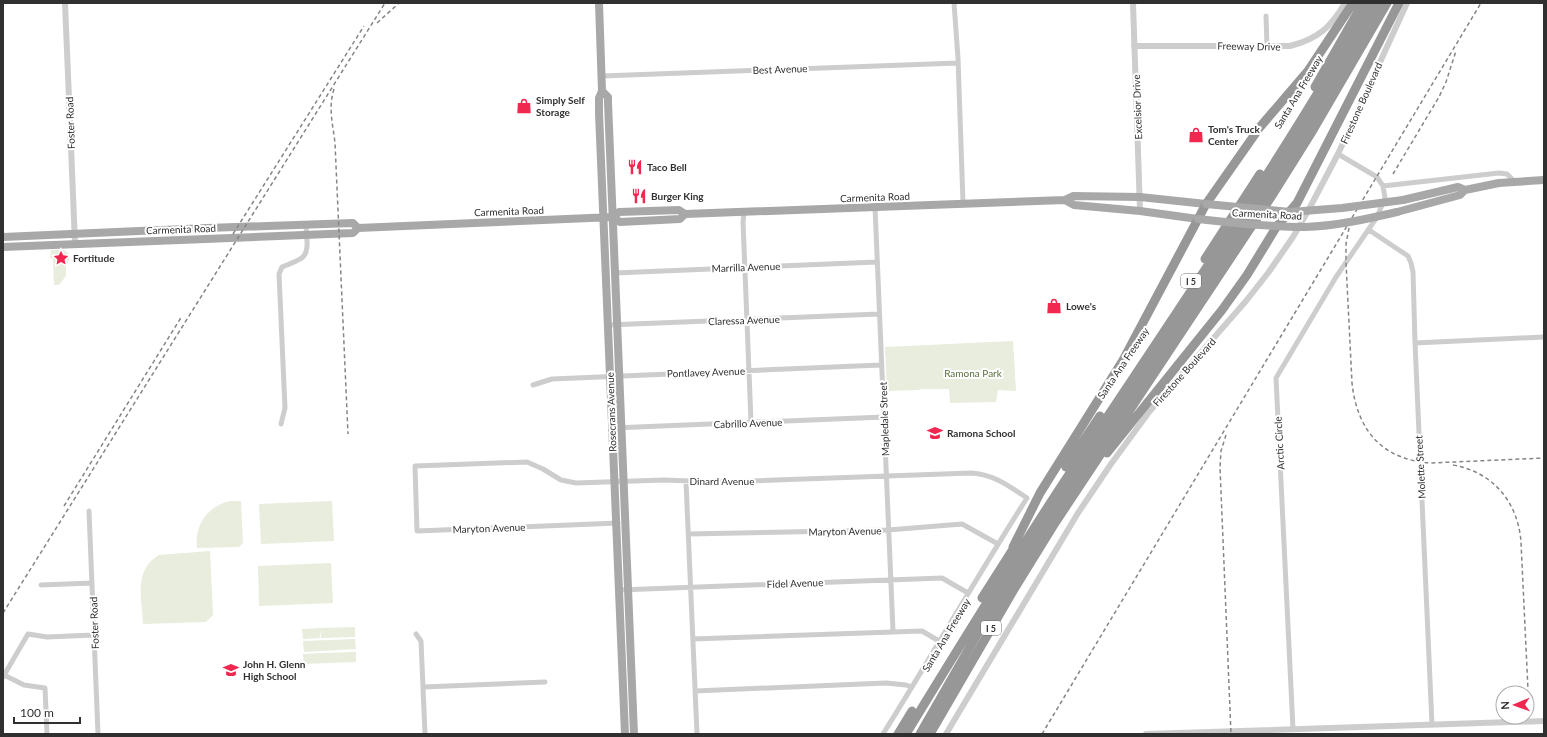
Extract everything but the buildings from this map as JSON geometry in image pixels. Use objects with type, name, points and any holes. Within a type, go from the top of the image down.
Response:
[{"type":"highway","points":[[1010,554],[1040,493],[1115,374],[1206,204],[1260,127],[1308,71],[1353,3]]},
{"type":"highway","name":"Santa Ana Freeway","points":[[898,734],[1010,554],[1269,161],[1363,3]]},
{"type":"highway","points":[[906,734],[1035,525],[1259,188],[1332,70],[1371,3]]},
{"type":"highway","points":[[920,734],[978,633],[1048,520],[1270,187],[1340,72],[1378,3]]},
{"type":"highway","name":"I 5","points":[[930,734],[1009,598],[1055,523],[1272,197],[1387,3]]},
{"type":"highway","points":[[1055,523],[1084,488],[1111,448],[1222,310],[1247,275],[1277,226],[1297,203],[1399,3]]},
{"type":"main road","name":"Rosecrans Avenue","points":[[599,3],[602,91],[598,98],[625,734]]},
{"type":"main road","name":"Rosecrans Avenue","points":[[602,91],[608,97],[634,734]]},
{"type":"main road","points":[[599,113],[608,112]]},
{"type":"main road","name":"Carmenita Road","points":[[1065,200],[1074,205],[1140,211],[1198,219],[1305,227],[1367,219],[1460,195],[1465,190],[1486,185],[1514,181],[1544,180]]},
{"type":"main road","name":"Carmenita Road","points":[[3,237],[352,223],[358,228],[613,217],[619,212],[679,210],[685,214],[744,212],[1065,200],[1073,196],[1140,197],[1290,212],[1342,208],[1403,200],[1458,187],[1465,190]]},
{"type":"main road","name":"Carmenita Road","points":[[3,247],[353,233],[358,228]]},
{"type":"main road","points":[[623,682],[632,683]]},
{"type":"street","name":"Foster Road","points":[[65,3],[75,243]]},
{"type":"street","points":[[954,3],[958,63],[963,203]]},
{"type":"street","name":"Excelsior Drive","points":[[1133,3],[1140,211]]},
{"type":"street","name":"Freeway Drive","points":[[1134,46],[1290,46],[1302,43],[1315,37],[1333,22],[1345,3]]},
{"type":"street","name":"Firestone Boulevard","points":[[947,734],[1099,480],[1149,412],[1226,324],[1268,273],[1308,211],[1338,154],[1407,3]]},
{"type":"street","points":[[1266,16],[1267,47]]},
{"type":"street","name":"Best Avenue","points":[[602,76],[958,63]]},
{"type":"street","points":[[1338,154],[1377,177],[1383,186],[1499,173],[1507,174],[1514,181]]},
{"type":"street","name":"Arctic Circle","points":[[1292,729],[1276,378],[1336,277],[1378,217],[1384,198],[1383,186]]},
{"type":"street","name":"Mapledale Street","points":[[875,207],[893,632]]},
{"type":"street","points":[[744,212],[744,268],[751,422]]},
{"type":"street","points":[[281,424],[285,408],[279,274],[282,267],[304,256],[306,250],[306,225]]},
{"type":"street","name":"Molette Street","points":[[1369,230],[1408,256],[1413,272],[1432,725]]},
{"type":"street","name":"Marrilla Avenue","points":[[615,273],[877,262]]},
{"type":"street","name":"Claressa Avenue","points":[[608,325],[879,314]]},
{"type":"street","points":[[1415,343],[1544,337]]},
{"type":"street","name":"Pontlavey Avenue","points":[[533,385],[552,379],[882,365]]},
{"type":"street","name":"Cabrillo Avenue","points":[[613,428],[884,417]]},
{"type":"street","name":"Dinard Avenue","points":[[415,466],[522,461],[535,464],[561,480],[572,483],[664,480],[719,482],[979,473],[985,474],[1000,481],[1027,498],[998,544]]},
{"type":"street","name":"Maryton Avenue","points":[[415,466],[417,531],[625,523]]},
{"type":"street","points":[[686,482],[697,734]]},
{"type":"street","name":"Foster Road","points":[[89,511],[98,734]]},
{"type":"street","name":"Maryton Avenue","points":[[688,534],[888,530],[962,524],[998,544]]},
{"type":"street","points":[[883,734],[998,544]]},
{"type":"street","name":"Fidel Avenue","points":[[619,590],[942,578],[968,593]]},
{"type":"street","points":[[41,585],[92,583]]},
{"type":"street","points":[[693,639],[922,631],[939,641]]},
{"type":"street","points":[[47,734],[45,688],[24,685],[4,676],[28,634],[47,637],[94,635]]},
{"type":"street","points":[[416,634],[421,641],[425,734]]},
{"type":"street","points":[[423,687],[545,682]]},
{"type":"street","points":[[695,691],[886,683],[906,685],[912,688]]},
{"type":"street","points":[[1146,734],[1292,729],[1320,731],[1544,721]]},
{"type":"green space","points":[[51,250],[64,250],[69,254],[69,260],[66,266],[66,276],[59,285],[54,285],[53,258],[50,258]]},
{"type":"green space","name":"Ramona Park","points":[[1013,341],[1016,391],[998,390],[996,402],[950,403],[949,389],[887,391],[885,347]]},
{"type":"green space","points":[[230,501],[241,501],[243,543],[239,547],[197,548],[198,532],[200,524],[204,518],[215,507]]},
{"type":"green space","points":[[332,501],[334,541],[261,544],[259,504]]},
{"type":"green space","points":[[210,551],[213,615],[206,622],[143,624],[141,595],[142,577],[145,569],[151,561],[159,555]]},
{"type":"green space","points":[[331,563],[333,603],[259,606],[258,566]]},
{"type":"green space","points":[[355,627],[355,637],[321,638],[320,628]]},
{"type":"green space","points":[[320,628],[320,638],[303,639],[302,629]]},
{"type":"green space","points":[[355,639],[356,649],[304,652],[303,641]]},
{"type":"green space","points":[[356,652],[356,662],[304,664],[303,654]]},
{"type":"railway","points":[[3,613],[385,3]]},
{"type":"railway","points":[[377,23],[399,3]]},
{"type":"railway","points":[[1042,734],[1481,3]]},
{"type":"railway","points":[[233,234],[364,26]]},
{"type":"railway","points":[[1393,174],[1439,97],[1446,82],[1456,51]]},
{"type":"railway","points":[[334,89],[331,110],[335,143],[348,434]]},
{"type":"railway","points":[[1349,228],[1346,244],[1346,263],[1352,383],[1355,400],[1360,415],[1366,428],[1375,440],[1386,449],[1399,456],[1414,461],[1431,463],[1544,458]]},
{"type":"railway","points":[[64,506],[182,316]]},
{"type":"railway","points":[[1226,435],[1221,451],[1220,467],[1231,734]]},
{"type":"railway","points":[[1453,465],[1480,474],[1491,482],[1501,491],[1515,514],[1521,542],[1528,685]]},
{"type":"place","name":"Simply Self Storage","points":[[524,106]]},
{"type":"place","name":"Tom's Truck Center","points":[[1196,135]]},
{"type":"place","name":"Taco Bell","points":[[635,167]]},
{"type":"place","name":"Burger King","points":[[639,196]]},
{"type":"place","name":"Fortitude","points":[[61,258]]},
{"type":"place","name":"Lowe's","points":[[1054,306]]},
{"type":"place","name":"Ramona School","points":[[935,433]]},
{"type":"place","name":"John H. Glenn High School","points":[[231,670]]}]
